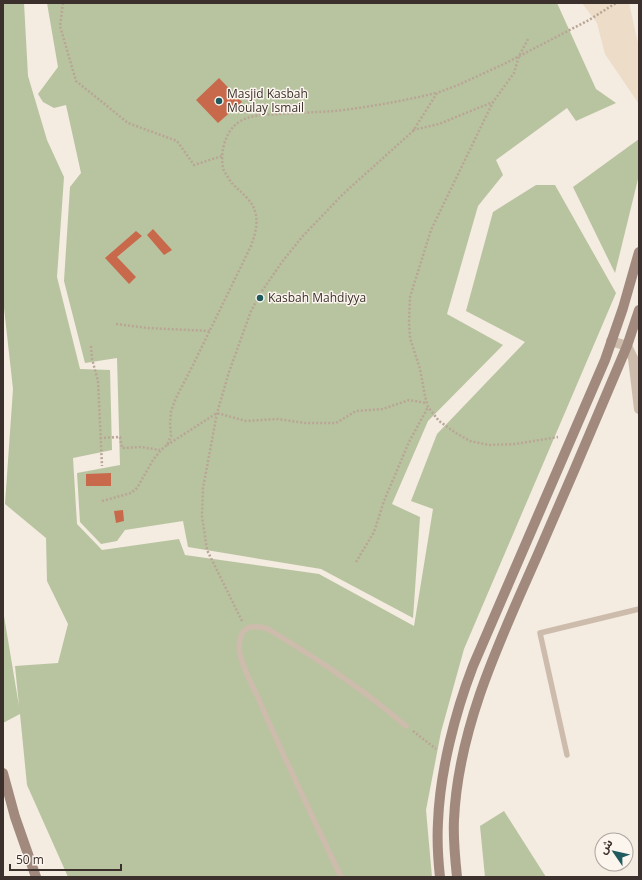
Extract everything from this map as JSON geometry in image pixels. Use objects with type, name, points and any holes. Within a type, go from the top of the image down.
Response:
[{"type":"street","points":[[440,877],[438,822],[440,793],[447,756],[464,690],[494,617],[594,387],[623,308],[639,252]]},
{"type":"street","points":[[457,877],[454,820],[456,794],[460,769],[480,694],[627,346],[639,310]]},
{"type":"street","points":[[611,341],[627,346],[633,358],[639,409]]},
{"type":"street","points":[[3,773],[24,845],[36,877]]},
{"type":"lane","points":[[567,755],[540,633],[639,609]]},
{"type":"lane","points":[[340,877],[275,737],[246,669],[239,648],[242,634],[246,628],[251,626],[268,629],[338,673],[368,694],[406,726]]},
{"type":"path","points":[[63,3],[60,26],[76,80],[128,123],[177,141],[194,165],[222,156]]},
{"type":"path","points":[[167,445],[170,436],[171,411],[176,398],[210,331],[250,246],[257,221],[255,210],[248,199],[233,185],[223,170],[222,156],[225,142],[231,130],[238,122],[255,116],[336,111],[416,98],[437,93],[482,75],[588,20],[616,3]]},
{"type":"path","points":[[528,39],[519,56],[514,73],[493,102],[431,230],[410,297],[410,338],[420,369],[428,407],[439,421],[456,433],[470,441],[489,446],[515,444],[573,435]]},
{"type":"path","points":[[246,628],[207,550],[202,516],[203,488],[217,413],[229,372],[251,311],[262,291],[274,274],[302,237],[343,194],[413,131],[437,93]]},
{"type":"path","points":[[413,131],[439,124],[493,102]]},
{"type":"path","points":[[116,324],[147,328],[210,331]]},
{"type":"path","points":[[91,346],[92,359],[98,381],[102,466]]},
{"type":"path","points":[[102,501],[124,495],[137,488],[160,450],[217,413],[246,421],[277,419],[305,423],[336,423],[356,411],[383,409],[408,400],[427,403]]},
{"type":"path","points":[[356,562],[374,532],[384,501],[409,442],[428,407]]},
{"type":"path","points":[[100,438],[120,438],[122,448],[141,447],[160,450]]},
{"type":"path","points":[[406,726],[437,750]]},
{"type":"green space","points":[[3,3],[24,3],[28,76],[47,140],[64,177],[57,277],[80,369],[110,370],[112,450],[73,458],[77,524],[102,550],[179,539],[185,555],[319,574],[414,626],[433,509],[411,501],[437,434],[525,342],[466,311],[493,212],[536,185],[555,185],[616,293],[464,649],[441,732],[426,810],[432,877],[68,877],[27,785],[20,714],[3,723],[3,610],[19,706],[15,666],[58,663],[68,624],[47,581],[46,538],[5,504],[13,389],[3,299]]},
{"type":"green space","name":"Kasbah Mahdiyya","points":[[47,3],[557,3],[596,89],[616,103],[576,121],[567,108],[496,160],[503,175],[478,206],[447,314],[503,345],[428,421],[392,504],[420,517],[413,618],[321,569],[188,547],[183,521],[125,530],[117,541],[101,544],[80,522],[77,473],[120,465],[117,358],[85,363],[64,281],[70,187],[81,173],[66,105],[54,108],[43,102],[38,94],[58,67]]},
{"type":"green space","points":[[639,139],[639,175],[615,273],[573,187]]},
{"type":"green space","points":[[504,811],[546,877],[485,877],[480,826]]},
{"type":"shaded area","points":[[582,3],[629,3],[639,48],[639,104],[605,54],[597,23]]},
{"type":"building","name":"Masjid Kasbah Moulay Ismail","points":[[219,78],[242,102],[218,123],[196,100]]},
{"type":"building","points":[[153,229],[172,250],[164,255],[147,235]]},
{"type":"building","points":[[136,231],[142,236],[117,257],[136,277],[129,284],[105,258]]},
{"type":"building","points":[[111,473],[111,486],[86,486],[86,474]]},
{"type":"building","points":[[123,510],[124,521],[116,523],[114,511]]},
{"type":"place","name":"Masjid Kasbah Moulay Ismail","points":[[219,101]]},
{"type":"place","name":"Kasbah Mahdiyya","points":[[260,298]]}]
